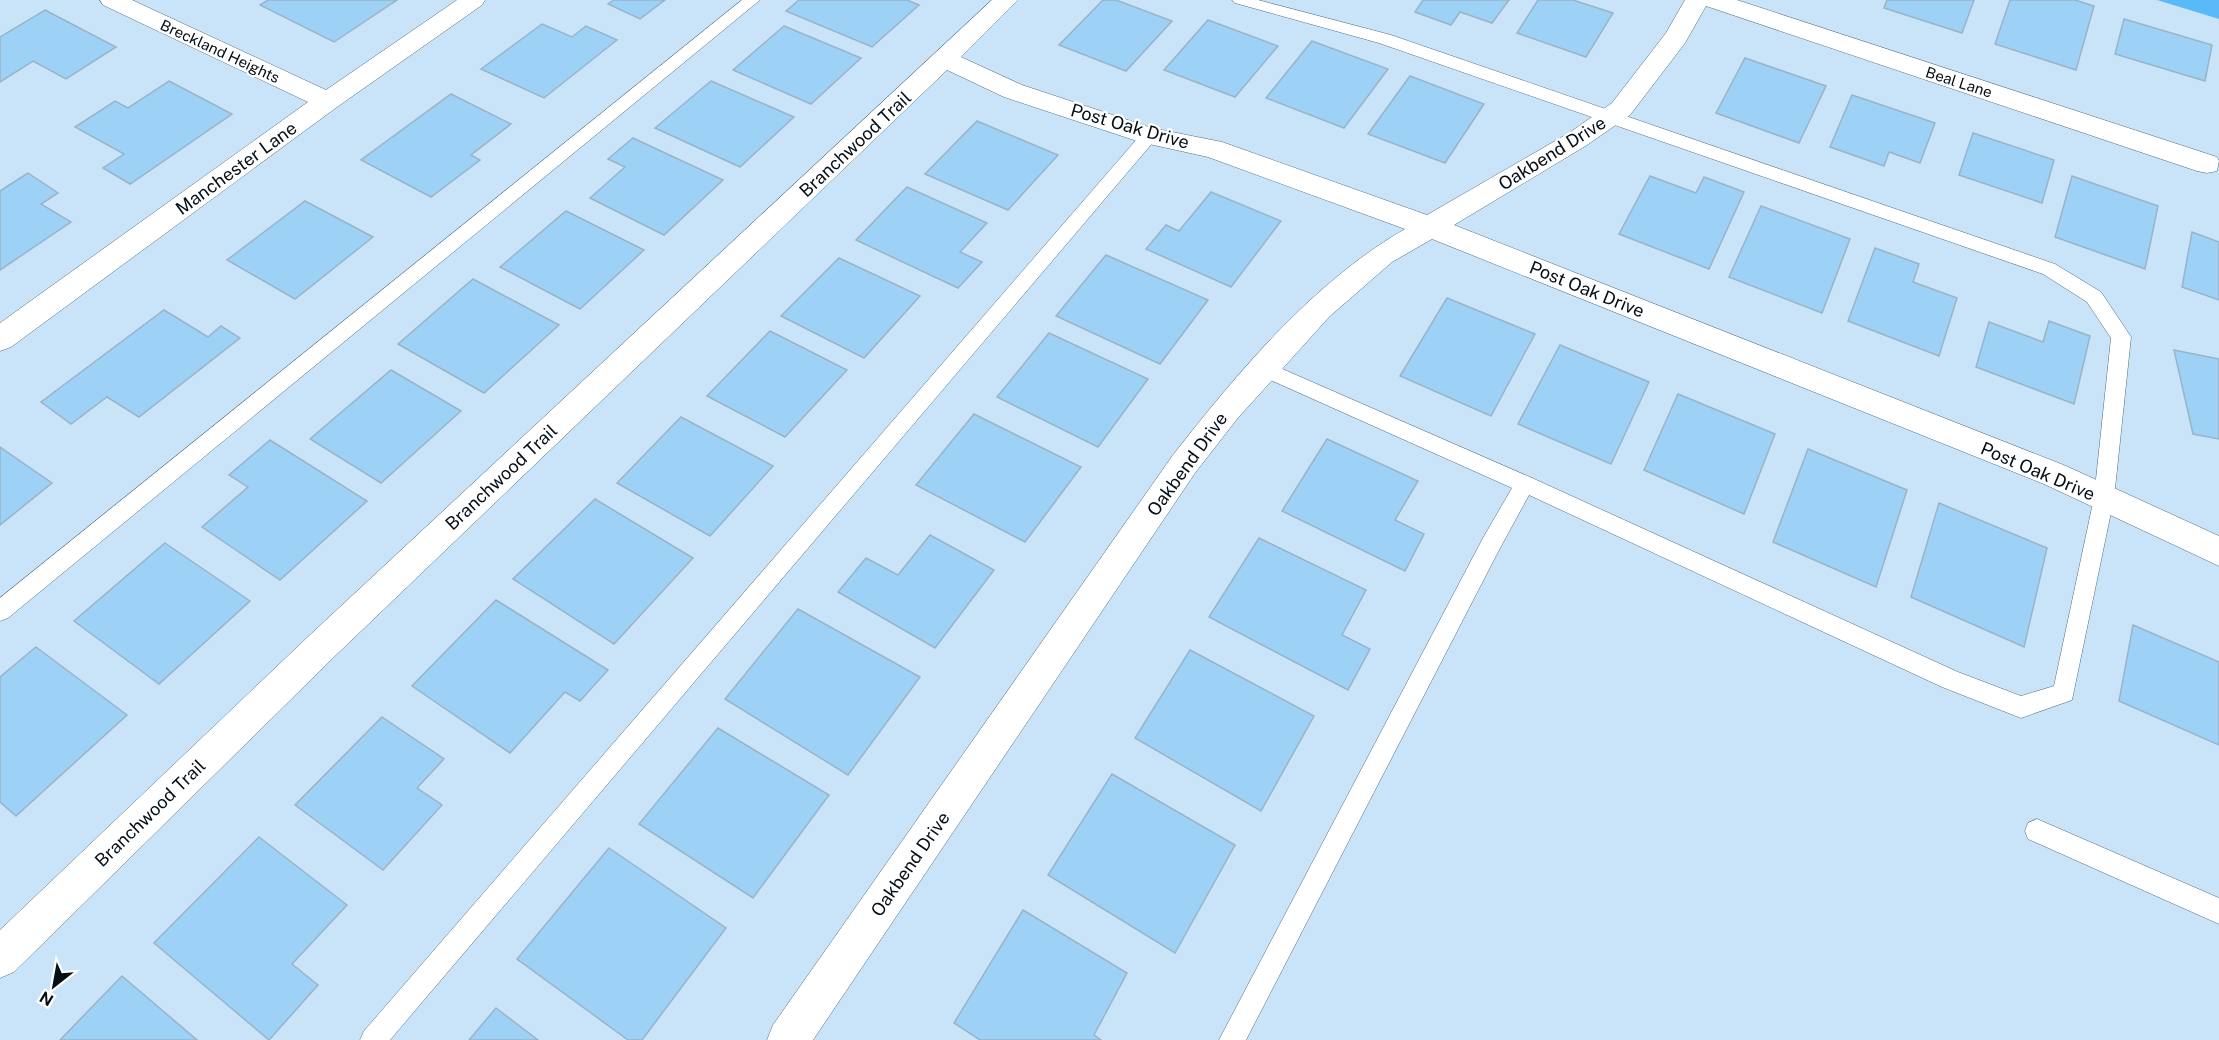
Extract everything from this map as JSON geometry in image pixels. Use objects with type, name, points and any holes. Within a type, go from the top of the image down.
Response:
[{"type":"street","name":"Breckland Heights","points":[[112,0],[328,101]]},
{"type":"street","name":"Manchester Lane","points":[[0,339],[328,101],[473,0]]},
{"type":"street","name":"Branchwood Trail","points":[[0,958],[322,645],[1006,0]]},
{"type":"street","name":"Oakbend Drive","points":[[788,1040],[1184,464],[1226,410],[1319,309],[1382,255],[1578,139],[1621,109],[1676,37],[1697,0]]},
{"type":"street","name":"Beal Lane","points":[[1712,0],[2207,164]]},
{"type":"street","name":"Post Oak Drive","points":[[944,59],[1013,91],[1149,136],[1213,149],[1430,227],[2055,476],[2219,552]]},
{"type":"lane","points":[[0,610],[752,0]]},
{"type":"lane","points":[[1240,0],[1385,39],[2049,269],[2094,297],[2121,337],[2104,498],[2064,693],[2021,707],[1950,680],[1525,484],[1264,369]]},
{"type":"lane","points":[[373,1040],[1149,136]]},
{"type":"lane","points":[[1232,1040],[1486,554],[1525,484]]},
{"type":"lane","points":[[2037,831],[2219,911]]},
{"type":"shaded area","points":[[2157,0],[2219,0],[2219,19]]},
{"type":"building","points":[[268,0],[397,0],[334,42],[260,5]]},
{"type":"building","points":[[614,0],[665,0],[640,19],[608,4]]},
{"type":"building","points":[[799,0],[907,0],[919,5],[872,47],[786,11]]},
{"type":"building","points":[[1103,0],[1116,0],[1172,21],[1126,71],[1059,45]]},
{"type":"building","points":[[1423,0],[1509,0],[1492,23],[1460,12],[1451,25],[1415,12]]},
{"type":"building","points":[[1538,0],[1573,0],[1613,13],[1586,57],[1517,33]]},
{"type":"building","points":[[1887,0],[1974,0],[1962,33],[1884,8]]},
{"type":"building","points":[[2010,0],[2075,0],[2094,6],[2076,70],[1995,44]]},
{"type":"building","points":[[45,10],[116,47],[66,79],[33,61],[0,82],[0,37]]},
{"type":"building","points":[[2124,19],[2212,45],[2205,81],[2115,54]]},
{"type":"building","points":[[1208,20],[1278,46],[1235,97],[1164,70]]},
{"type":"building","points":[[542,24],[572,37],[586,26],[617,40],[544,98],[481,69]]},
{"type":"building","points":[[784,26],[861,58],[811,104],[733,70]]},
{"type":"building","points":[[1312,41],[1388,69],[1344,128],[1266,98]]},
{"type":"building","points":[[1745,58],[1826,86],[1799,143],[1716,113]]},
{"type":"building","points":[[1410,76],[1484,104],[1445,163],[1368,134]]},
{"type":"building","points":[[169,81],[232,114],[130,184],[103,168],[124,154],[75,127],[115,101],[128,108]]},
{"type":"building","points":[[711,81],[794,117],[740,167],[655,128]]},
{"type":"building","points":[[451,94],[511,124],[471,155],[480,160],[431,197],[361,160]]},
{"type":"building","points":[[1852,95],[1935,123],[1920,163],[1889,152],[1884,166],[1830,147]]},
{"type":"building","points":[[977,121],[1058,155],[1008,210],[925,174]]},
{"type":"building","points":[[1973,133],[2054,160],[2042,203],[1959,175]]},
{"type":"building","points":[[633,138],[723,180],[664,235],[590,198],[625,167],[608,159]]},
{"type":"building","points":[[28,173],[58,193],[41,204],[71,222],[0,270],[0,191]]},
{"type":"building","points":[[1650,176],[1696,193],[1704,177],[1744,192],[1709,269],[1619,234]]},
{"type":"building","points":[[2072,176],[2158,206],[2145,269],[2055,237]]},
{"type":"building","points":[[907,187],[987,223],[960,252],[982,262],[958,288],[856,240]]},
{"type":"building","points":[[1211,192],[1281,221],[1231,287],[1146,249],[1166,225],[1179,231]]},
{"type":"building","points":[[305,201],[373,237],[295,299],[227,260]]},
{"type":"building","points":[[1761,206],[1850,239],[1822,313],[1729,277]]},
{"type":"building","points":[[566,211],[644,250],[580,309],[500,267]]},
{"type":"building","points":[[2192,232],[2219,242],[2219,300],[2182,287]]},
{"type":"building","points":[[1875,248],[1919,264],[1913,282],[1957,298],[1939,356],[1848,321]]},
{"type":"building","points":[[1106,255],[1208,300],[1160,364],[1056,316]]},
{"type":"building","points":[[839,258],[920,296],[864,358],[781,316]]},
{"type":"building","points":[[473,279],[559,325],[484,393],[398,344]]},
{"type":"building","points":[[1447,298],[1535,334],[1491,416],[1400,376]]},
{"type":"building","points":[[164,310],[208,337],[221,326],[240,338],[139,417],[107,397],[71,424],[41,402]]},
{"type":"building","points":[[2049,321],[2090,336],[2074,404],[1976,367],[1989,322],[2043,342]]},
{"type":"building","points":[[770,331],[847,370],[785,437],[707,396]]},
{"type":"building","points":[[1049,333],[1148,379],[1098,447],[997,397]]},
{"type":"building","points":[[1560,345],[1649,382],[1611,464],[1518,424]]},
{"type":"building","points":[[2174,350],[2219,359],[2219,439],[2193,434]]},
{"type":"building","points":[[391,370],[461,411],[381,483],[310,439]]},
{"type":"building","points":[[1678,394],[1775,434],[1744,514],[1644,470]]},
{"type":"building","points":[[974,414],[1081,467],[1025,542],[916,485]]},
{"type":"building","points":[[681,417],[773,466],[710,536],[617,483]]},
{"type":"building","points":[[1327,439],[1418,481],[1395,520],[1424,534],[1405,571],[1282,511]]},
{"type":"building","points":[[270,440],[367,501],[280,580],[202,527],[248,487],[229,475]]},
{"type":"building","points":[[0,447],[52,483],[0,525]]},
{"type":"building","points":[[1808,449],[1907,490],[1876,587],[1773,542]]},
{"type":"building","points":[[595,499],[693,558],[614,644],[513,579]]},
{"type":"building","points":[[1939,503],[2047,548],[2024,647],[1911,597]]},
{"type":"building","points":[[930,535],[994,570],[935,648],[838,592],[866,558],[898,575]]},
{"type":"building","points":[[1259,538],[1366,590],[1342,635],[1370,649],[1348,690],[1209,617]]},
{"type":"building","points":[[165,543],[250,601],[159,684],[74,621]]},
{"type":"building","points":[[496,600],[608,670],[580,701],[565,692],[510,753],[412,686]]},
{"type":"building","points":[[798,609],[920,677],[848,775],[725,699]]},
{"type":"building","points":[[2133,625],[2219,662],[2219,745],[2119,701]]},
{"type":"building","points":[[36,647],[127,715],[16,816],[0,802],[0,677]]},
{"type":"building","points":[[1190,650],[1314,716],[1261,811],[1135,738]]},
{"type":"building","points":[[382,717],[444,759],[417,788],[442,805],[383,870],[295,805]]},
{"type":"building","points":[[718,728],[829,795],[753,898],[639,824]]},
{"type":"building","points":[[1112,774],[1235,845],[1175,953],[1048,875]]},
{"type":"building","points":[[259,837],[347,905],[292,964],[318,985],[269,1040],[154,943]]},
{"type":"building","points":[[609,848],[726,928],[642,1040],[628,1040],[517,959]]},
{"type":"building","points":[[1023,910],[1127,973],[1094,1035],[1101,1040],[980,1040],[954,1023]]},
{"type":"building","points":[[122,976],[197,1040],[60,1040]]},
{"type":"building","points":[[496,1008],[538,1040],[469,1040]]}]
